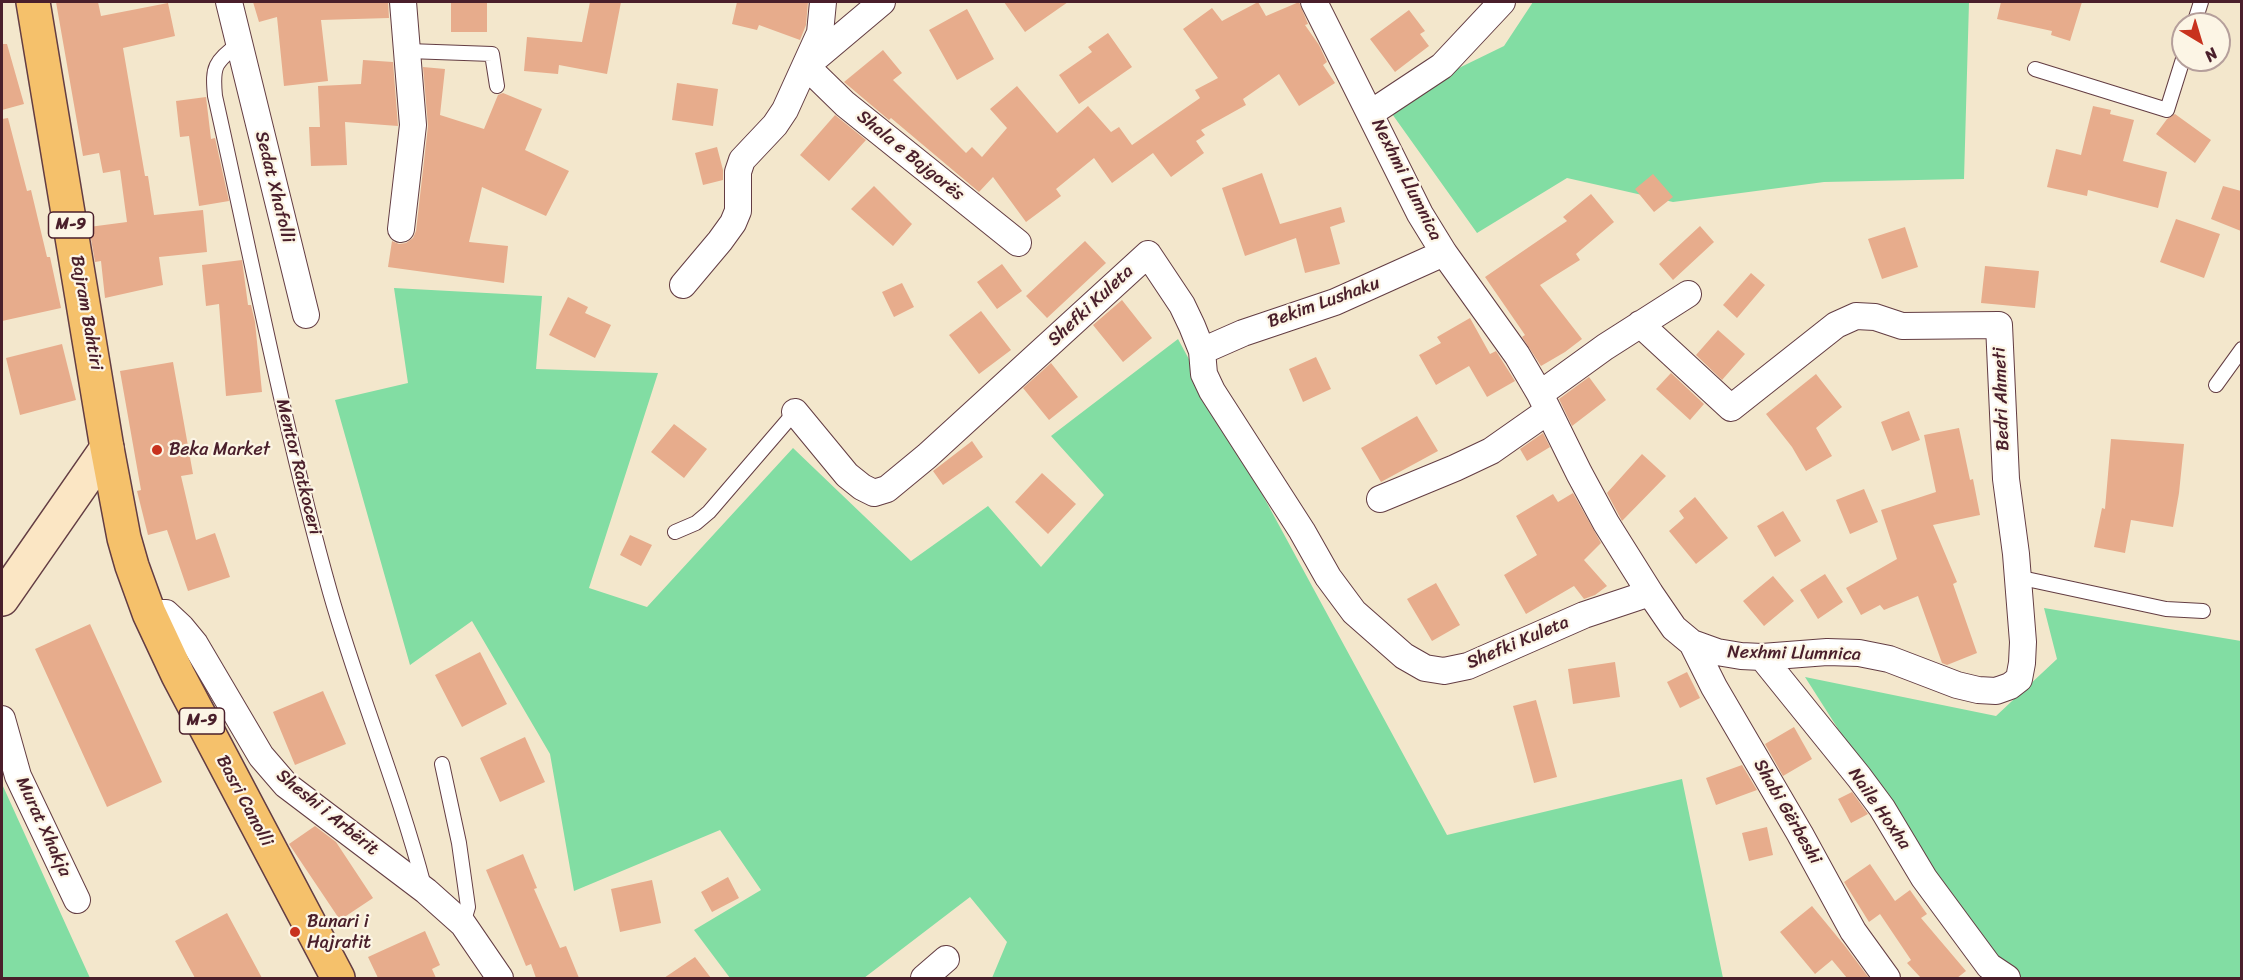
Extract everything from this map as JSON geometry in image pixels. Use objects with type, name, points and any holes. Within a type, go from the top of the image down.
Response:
[{"type":"main road","name":"Bajram Bahtiri","points":[[33,2],[107,448]]},
{"type":"main road","name":"Basri Canolli","points":[[107,448],[124,538],[149,613],[178,675],[338,978]]},
{"type":"street","points":[[229,2],[241,51]]},
{"type":"street","points":[[401,229],[413,125],[403,2]]},
{"type":"street","points":[[682,285],[733,223],[738,211],[738,172],[742,160],[775,125],[785,110],[820,33],[823,2]]},
{"type":"street","points":[[806,66],[882,2]]},
{"type":"street","name":"Nexhmi Llumnica","points":[[1314,2],[1420,214],[1444,253],[1516,355],[1544,403],[1606,523],[1674,628],[1692,643],[1717,652],[1762,657],[1827,652],[1859,653],[1889,659],[1957,685],[1978,690],[1996,691],[2010,686],[2019,679]]},
{"type":"street","points":[[1371,113],[1442,66],[1502,2]]},
{"type":"street","name":"Sedat Xhafolli","points":[[241,51],[306,315]]},
{"type":"street","name":"Shala e Bajgorës","points":[[806,66],[845,104],[1018,243]]},
{"type":"street","name":"Bekim Lushaku","points":[[1202,351],[1243,333],[1335,302],[1444,253]]},
{"type":"street","name":"Shefki Kuleta","points":[[795,412],[847,475],[874,493],[887,489],[1148,254],[1182,305],[1202,351],[1204,374],[1212,391],[1302,531],[1328,577],[1354,612],[1404,656],[1425,668],[1444,671],[1468,666],[1584,615],[1650,593]]},
{"type":"street","points":[[1380,499],[1491,451],[1544,403],[1640,324],[1688,294]]},
{"type":"street","name":"Bedri Ahmeti","points":[[1640,324],[1731,408],[1836,325],[1856,316],[1875,317],[1902,326],[1999,325],[2006,479],[2023,642],[2019,679]]},
{"type":"street","points":[[2,599],[107,448]]},
{"type":"street","name":"Sheshi i Arbërit","points":[[149,613],[166,613],[182,627],[195,644],[261,756],[286,784],[426,891],[463,924],[500,978]]},
{"type":"street","name":"Shabi Gërbeshi","points":[[1692,643],[1714,687],[1800,834],[1853,931],[1887,978]]},
{"type":"street","name":"Naile Hoxha","points":[[1762,657],[1859,777],[1888,818],[1924,878],[1998,972]]},
{"type":"street","name":"Murat Xhakja","points":[[2,718],[18,776],[77,900]]},
{"type":"street","points":[[924,978],[946,959]]},
{"type":"lane","name":"Mentor Ratkoceri","points":[[241,51],[223,56],[213,71],[215,96],[284,412],[331,594],[402,809],[426,891]]},
{"type":"lane","points":[[408,51],[492,54],[496,86]]},
{"type":"lane","points":[[2035,69],[2167,110],[2179,72]]},
{"type":"lane","points":[[2216,385],[2241,349]]},
{"type":"lane","name":"Shefki Kuleta","points":[[675,532],[696,523],[709,512],[795,412]]},
{"type":"lane","points":[[2017,577],[2166,609],[2203,611]]},
{"type":"lane","points":[[442,765],[459,843],[468,907],[463,924]]},
{"type":"green space","points":[[1533,2],[1969,2],[1964,179],[1824,182],[1673,202],[1567,178],[1477,233],[1385,104],[1504,46]]},
{"type":"green space","points":[[394,288],[542,296],[536,369],[658,373],[589,588],[647,607],[793,448],[911,561],[988,506],[1041,567],[1104,495],[1051,436],[1178,339],[1447,835],[1682,779],[1723,978],[992,978],[1007,942],[970,897],[864,978],[730,978],[694,930],[761,890],[720,830],[574,891],[550,754],[472,621],[410,665],[335,400],[408,383]]},
{"type":"green space","points":[[2044,608],[2241,641],[2241,978],[1997,978],[1805,677],[1996,716],[2057,659]]},
{"type":"green space","points":[[2,784],[90,978],[2,978]]},
{"type":"building","points":[[56,2],[98,2],[101,16],[168,3],[175,36],[123,48],[154,215],[203,210],[207,252],[159,257],[163,285],[105,298],[101,261],[95,262],[89,227],[127,222],[120,170],[103,173],[99,153],[83,156]]},
{"type":"building","points":[[253,2],[388,2],[389,18],[321,20],[328,81],[284,86],[277,17],[259,22]]},
{"type":"building","points":[[451,2],[487,2],[487,32],[451,32]]},
{"type":"building","points":[[590,2],[621,2],[607,74],[559,65],[558,74],[524,71],[527,37],[582,42]]},
{"type":"building","points":[[737,2],[808,2],[806,25],[800,40],[759,25],[757,30],[732,24]]},
{"type":"building","points":[[1004,2],[1068,2],[1025,32]]},
{"type":"building","points":[[1258,2],[1266,16],[1299,2],[1308,24],[1305,25],[1319,45],[1327,62],[1323,65],[1335,83],[1299,106],[1279,74],[1243,99],[1246,105],[1201,130],[1205,135],[1196,141],[1204,153],[1171,177],[1153,153],[1112,183],[1094,158],[1056,189],[1061,196],[1026,222],[993,177],[979,192],[844,82],[883,50],[902,73],[893,80],[966,153],[972,147],[982,157],[1007,128],[990,109],[1017,86],[1057,133],[1088,106],[1111,132],[1119,127],[1132,145],[1200,98],[1195,90],[1218,78],[1183,29],[1212,8],[1222,21]]},
{"type":"building","points":[[2001,2],[2082,2],[2070,41],[2051,35],[2052,31],[1997,19]]},
{"type":"building","points":[[967,9],[994,59],[957,80],[929,30]]},
{"type":"building","points":[[1409,10],[1425,31],[1420,34],[1429,46],[1395,72],[1370,39]]},
{"type":"building","points":[[1108,33],[1132,67],[1079,104],[1059,75],[1092,52],[1088,47]]},
{"type":"building","points":[[2,44],[7,44],[24,104],[2,110]]},
{"type":"building","points":[[363,60],[393,62],[398,126],[345,122],[347,165],[311,166],[309,127],[320,127],[318,86],[361,84]]},
{"type":"building","points":[[423,67],[445,69],[440,115],[484,129],[498,95],[503,93],[542,109],[525,150],[569,171],[546,216],[482,187],[469,242],[508,246],[504,283],[388,267],[392,241],[399,244],[406,243],[413,238],[416,231],[428,126]]},
{"type":"building","points":[[677,83],[718,89],[713,126],[672,120]]},
{"type":"building","points":[[206,97],[211,139],[215,138],[229,201],[199,206],[189,136],[180,137],[176,101]]},
{"type":"building","points":[[2093,106],[2111,110],[2110,114],[2134,120],[2123,161],[2167,172],[2158,208],[2088,190],[2087,196],[2047,187],[2056,149],[2081,155]]},
{"type":"building","points":[[2175,114],[2211,140],[2195,163],[2156,134],[2167,119]]},
{"type":"building","points":[[835,115],[866,140],[829,181],[800,155]]},
{"type":"building","points":[[8,118],[27,191],[31,190],[47,257],[50,257],[61,308],[2,321],[2,119]]},
{"type":"building","points":[[717,147],[723,180],[703,185],[695,153]]},
{"type":"building","points":[[1262,173],[1280,224],[1341,207],[1345,222],[1330,227],[1340,264],[1305,273],[1296,238],[1245,256],[1222,188]]},
{"type":"building","points":[[1653,174],[1673,197],[1654,212],[1635,189]]},
{"type":"building","points":[[874,186],[912,224],[893,246],[851,209]]},
{"type":"building","points":[[2223,186],[2241,191],[2241,231],[2211,219]]},
{"type":"building","points":[[1591,194],[1614,222],[1576,254],[1580,260],[1540,285],[1582,339],[1541,366],[1522,337],[1525,335],[1485,277],[1567,221],[1563,217]]},
{"type":"building","points":[[2176,219],[2220,234],[2204,278],[2160,262]]},
{"type":"building","points":[[1700,226],[1714,242],[1673,280],[1659,264]]},
{"type":"building","points":[[1905,227],[1918,267],[1882,279],[1868,239]]},
{"type":"building","points":[[1085,241],[1106,263],[1047,318],[1026,296]]},
{"type":"building","points":[[242,260],[248,305],[251,305],[255,322],[262,392],[226,396],[219,304],[206,306],[202,265]]},
{"type":"building","points":[[1002,264],[1022,291],[997,309],[977,282]]},
{"type":"building","points":[[1985,266],[2039,271],[2035,308],[1981,303]]},
{"type":"building","points":[[1751,273],[1765,285],[1737,318],[1723,305]]},
{"type":"building","points":[[902,283],[914,307],[894,317],[882,292]]},
{"type":"building","points":[[568,297],[588,307],[585,313],[611,325],[595,358],[549,335]]},
{"type":"building","points":[[1122,300],[1152,338],[1123,362],[1093,325]]},
{"type":"building","points":[[981,311],[1011,350],[979,374],[949,335]]},
{"type":"building","points":[[1470,318],[1490,354],[1496,351],[1515,381],[1487,397],[1469,366],[1436,385],[1419,355],[1441,343],[1437,337]]},
{"type":"building","points":[[1718,330],[1745,354],[1722,380],[1696,355]]},
{"type":"building","points":[[62,344],[76,400],[20,415],[6,358]]},
{"type":"building","points":[[1316,357],[1331,389],[1303,402],[1289,369]]},
{"type":"building","points":[[173,362],[193,474],[181,476],[196,540],[215,533],[230,577],[188,591],[167,530],[148,535],[137,491],[141,490],[120,371]]},
{"type":"building","points":[[1051,363],[1078,397],[1049,420],[1023,388]]},
{"type":"building","points":[[1671,373],[1704,404],[1690,420],[1656,389]]},
{"type":"building","points":[[1816,374],[1842,407],[1816,428],[1832,456],[1806,471],[1792,447],[1766,414]]},
{"type":"building","points":[[1589,377],[1606,400],[1572,426],[1559,399]]},
{"type":"building","points":[[1909,411],[1920,440],[1892,451],[1881,422]]},
{"type":"building","points":[[1417,416],[1438,451],[1381,482],[1361,448]]},
{"type":"building","points":[[674,424],[707,449],[684,478],[651,452]]},
{"type":"building","points":[[1959,428],[1980,515],[1933,525],[1957,582],[1953,584],[1977,653],[1947,665],[1942,663],[1918,596],[1884,610],[1880,605],[1861,615],[1846,588],[1897,559],[1881,510],[1936,492],[1924,435]]},
{"type":"building","points":[[1543,433],[1550,447],[1527,461],[1520,449]]},
{"type":"building","points":[[2111,439],[2184,444],[2173,527],[2131,520],[2125,553],[2094,547],[2102,508],[2105,509]]},
{"type":"building","points":[[972,441],[983,457],[943,485],[933,471]]},
{"type":"building","points":[[1642,454],[1666,476],[1622,521],[1607,493]]},
{"type":"building","points":[[1042,473],[1076,504],[1048,534],[1015,502]]},
{"type":"building","points":[[1864,489],[1878,522],[1850,534],[1836,500]]},
{"type":"building","points":[[1573,493],[1601,543],[1584,560],[1607,586],[1595,595],[1584,599],[1574,586],[1526,614],[1504,575],[1537,555],[1516,516],[1553,494],[1558,502]]},
{"type":"building","points":[[1695,497],[1728,538],[1696,564],[1669,531],[1684,518],[1679,511]]},
{"type":"building","points":[[1783,511],[1801,541],[1775,557],[1757,526]]},
{"type":"building","points":[[630,535],[652,545],[641,566],[620,555]]},
{"type":"building","points":[[1825,574],[1843,602],[1818,619],[1800,590]]},
{"type":"building","points":[[1773,576],[1794,601],[1764,626],[1743,601]]},
{"type":"building","points":[[1436,583],[1460,625],[1432,641],[1407,599]]},
{"type":"building","points":[[90,624],[162,782],[107,807],[35,649]]},
{"type":"building","points":[[480,652],[507,704],[462,727],[435,675]]},
{"type":"building","points":[[1615,662],[1620,697],[1573,704],[1568,669]]},
{"type":"building","points":[[1687,672],[1700,698],[1680,708],[1667,682]]},
{"type":"building","points":[[323,691],[346,744],[295,765],[273,712]]},
{"type":"building","points":[[1536,700],[1557,777],[1534,783],[1513,706]]},
{"type":"building","points":[[1794,727],[1812,759],[1783,776],[1765,744]]},
{"type":"building","points":[[525,737],[545,782],[500,802],[480,758]]},
{"type":"building","points":[[1742,765],[1757,790],[1716,805],[1706,778]]},
{"type":"building","points":[[1852,792],[1868,814],[1851,823],[1838,799]]},
{"type":"building","points":[[315,826],[336,842],[373,898],[340,920],[289,844]]},
{"type":"building","points":[[1767,827],[1773,855],[1749,861],[1742,833]]},
{"type":"building","points":[[523,854],[537,888],[534,889],[560,948],[566,946],[579,978],[536,978],[531,964],[526,966],[486,870]]},
{"type":"building","points":[[1870,864],[1895,901],[1910,890],[1927,914],[1921,918],[1966,971],[1957,978],[1921,978],[1907,963],[1911,960],[1880,914],[1869,922],[1844,882]]},
{"type":"building","points":[[728,877],[739,898],[712,912],[701,892]]},
{"type":"building","points":[[652,880],[661,923],[620,932],[611,889]]},
{"type":"building","points":[[1812,906],[1869,978],[1847,978],[1832,960],[1815,974],[1780,932]]},
{"type":"building","points":[[227,913],[262,978],[195,978],[175,941]]},
{"type":"building","points":[[425,931],[440,965],[432,969],[436,978],[378,978],[368,957]]},
{"type":"building","points":[[695,957],[711,978],[664,978]]},
{"type":"place","name":"Beka Market","points":[[157,450]]},
{"type":"place","name":"Bunari i Hajratit","points":[[295,932]]}]
